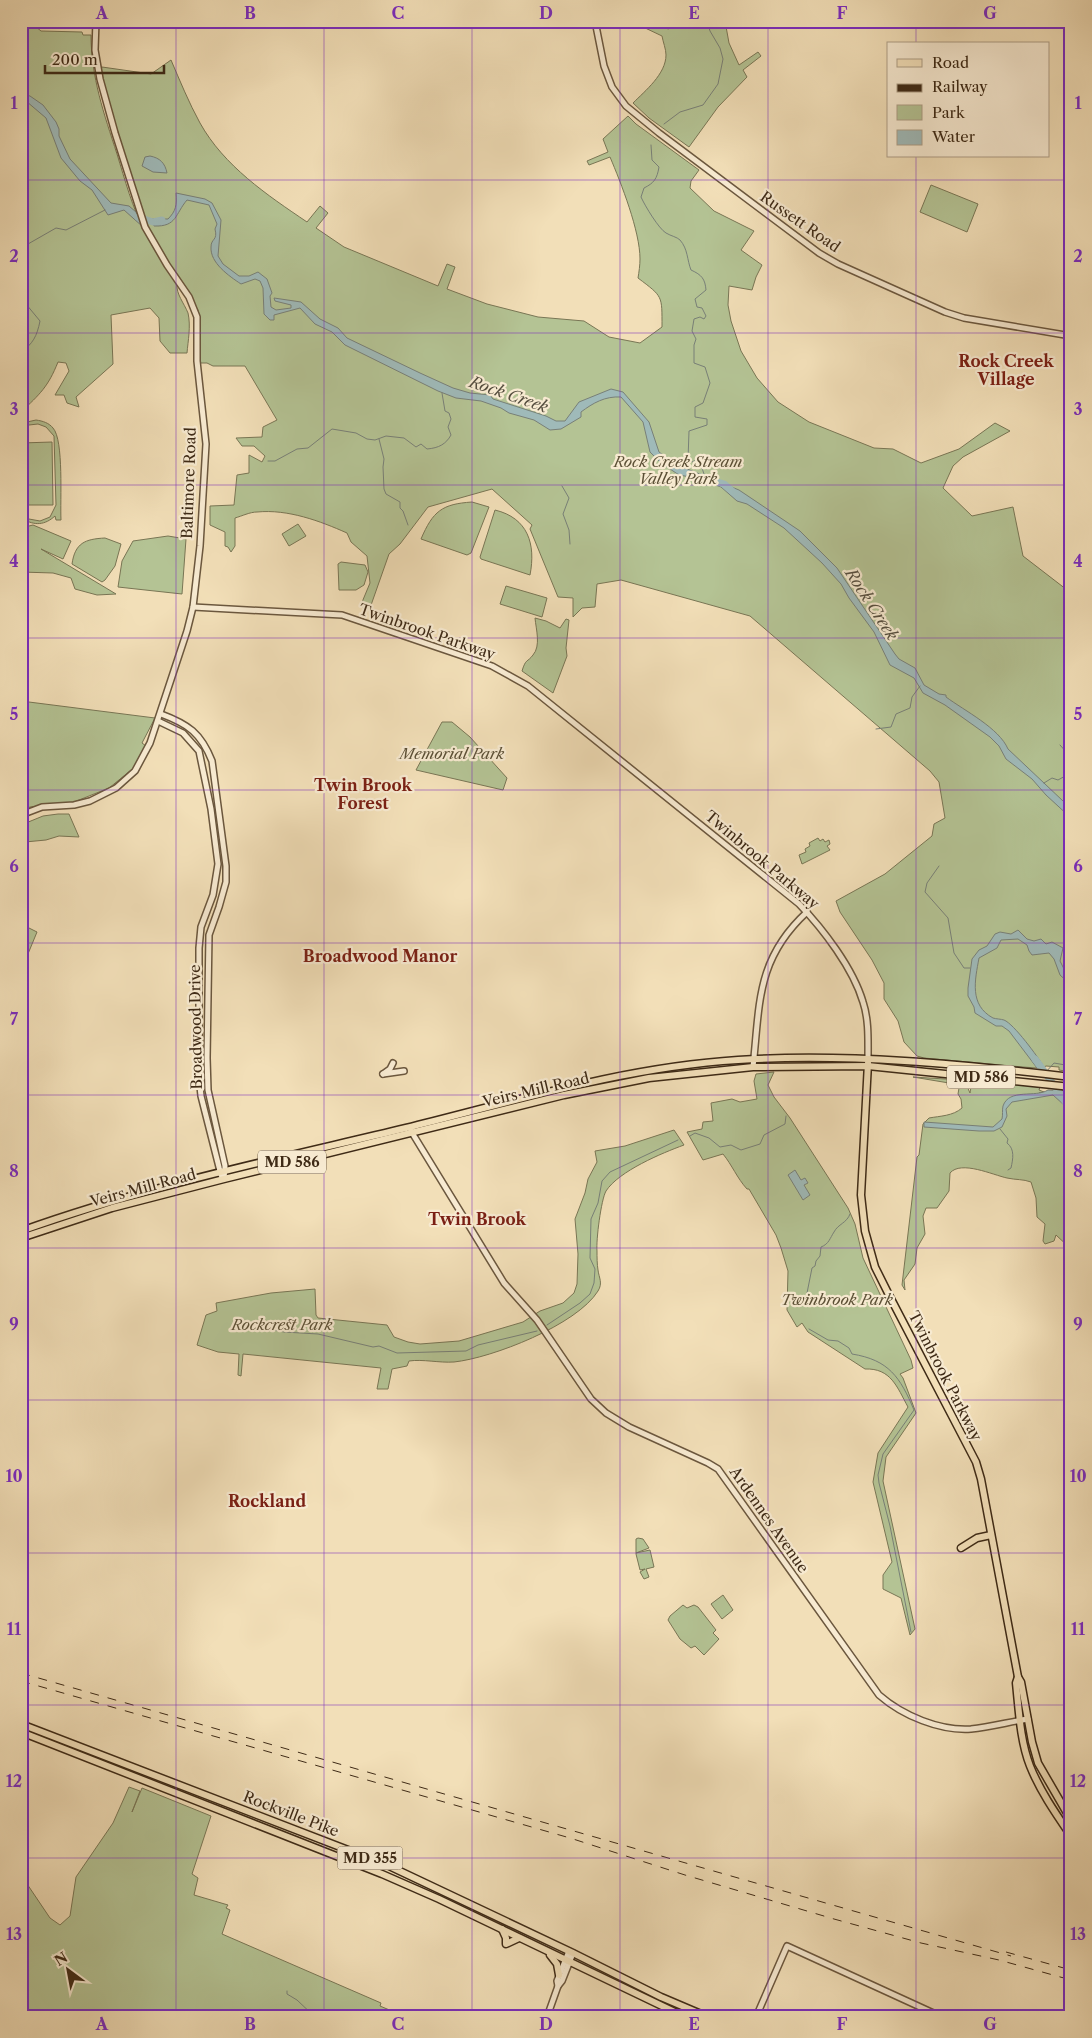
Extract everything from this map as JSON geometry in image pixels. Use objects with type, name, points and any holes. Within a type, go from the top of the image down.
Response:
[{"type":"main road","name":"Veirs Mill Road","points":[[21,1231],[107,1202],[653,1070],[723,1061],[779,1058],[1036,1073],[1071,1077]]},
{"type":"main road","name":"Veirs Mill Road","points":[[564,1092],[649,1078],[753,1067],[868,1063],[1071,1087]]},
{"type":"main road","name":"Twinbrook Parkway","points":[[868,1063],[862,1195],[864,1231],[879,1275],[976,1462],[981,1479],[1018,1677],[1022,1682],[1038,1763],[1071,1820]]},
{"type":"main road","name":"Veirs Mill Road","points":[[21,1238],[223,1175]]},
{"type":"main road","points":[[966,1540],[976,1534],[991,1533]]},
{"type":"main road","points":[[961,1548],[977,1538],[991,1533]]},
{"type":"main road","name":"Twinbrook Parkway","points":[[1018,1677],[1016,1683],[1020,1720],[1030,1766],[1038,1784],[1071,1836]]},
{"type":"main road","name":"Rockville Pike","points":[[21,1724],[387,1865],[661,1997],[708,2017]]},
{"type":"main road","name":"Rockville Pike","points":[[21,1732],[382,1874],[685,2017]]},
{"type":"main road","points":[[128,1774],[131,1766]]},
{"type":"main road","points":[[502,1930],[506,1938],[506,1944],[519,1938]]},
{"type":"main road","points":[[547,1952],[557,1964],[559,1975]]},
{"type":"street","name":"Baltimore Road","points":[[21,815],[42,807],[90,802],[116,788],[135,771],[150,743],[161,714],[193,607],[200,546],[206,444],[197,361],[197,317],[189,297],[167,265],[145,227],[100,78],[95,50],[96,21]]},
{"type":"street","name":"Russett Road","points":[[595,21],[604,66],[612,87],[626,106],[819,253],[838,264],[945,312],[964,318],[1071,336]]},
{"type":"street","name":"Twinbrook Parkway","points":[[193,607],[342,615],[470,658],[502,671],[528,686],[807,912],[836,950],[863,1001],[868,1031],[868,1063]]},
{"type":"street","name":"Broadwood Drive","points":[[161,714],[191,728],[204,743],[212,761],[226,859],[226,882],[209,935],[207,1058],[208,1090],[223,1175]]},
{"type":"street","name":"Broadwood Drive","points":[[158,721],[184,733],[199,751],[211,809],[218,864],[213,895],[201,927],[199,948],[199,1076],[201,1096],[223,1175]]},
{"type":"street","points":[[753,1067],[763,980],[773,954],[786,934],[807,912]]},
{"type":"street","points":[[393,1063],[390,1069],[383,1074],[404,1071]]},
{"type":"street","name":"Ardennes Avenue","points":[[411,1130],[504,1283],[536,1320],[591,1400],[606,1413],[629,1427],[686,1452],[718,1470],[879,1695],[892,1705],[910,1714],[946,1728],[970,1729],[1028,1719]]},
{"type":"street","points":[[756,2017],[787,1946],[942,2017]]},
{"type":"street","points":[[558,1986],[562,1982],[571,1952]]},
{"type":"street","points":[[547,2017],[558,1986],[559,1975],[567,1962]]},
{"type":"green space","points":[[21,21],[29,21],[41,31],[82,32],[83,35],[91,35],[93,66],[99,95],[129,193],[140,223],[177,284],[179,295],[188,313],[189,328],[187,353],[170,353],[160,341],[159,318],[150,308],[111,315],[113,364],[76,397],[79,407],[67,403],[64,395],[55,395],[69,371],[66,363],[58,362],[43,390],[21,412]]},
{"type":"green space","points":[[623,21],[656,21],[668,29],[689,22],[725,21],[729,43],[739,65],[758,52],[761,56],[743,70],[747,77],[718,107],[689,147],[649,118],[633,103],[649,88],[663,69],[666,53],[662,36],[641,26],[624,27]]},
{"type":"green space","name":"Rock Creek Stream Valley Park","points":[[171,60],[200,123],[221,153],[247,178],[307,222],[320,206],[328,213],[316,228],[344,247],[438,286],[447,264],[455,267],[447,289],[487,304],[538,317],[584,321],[609,337],[640,343],[662,327],[661,302],[657,293],[638,278],[640,259],[637,235],[610,157],[589,165],[587,161],[608,152],[603,139],[628,116],[636,124],[699,170],[691,181],[690,188],[714,211],[754,231],[741,250],[762,265],[752,290],[729,286],[728,305],[741,351],[757,378],[778,402],[809,422],[874,448],[893,449],[921,463],[959,449],[995,423],[1010,431],[963,457],[953,466],[943,488],[972,516],[1013,507],[1023,556],[1071,593],[1071,1072],[1059,1070],[1059,1067],[1044,1067],[1043,1065],[1036,1065],[1037,1068],[924,1058],[917,1056],[904,1042],[898,1021],[884,999],[884,983],[872,960],[840,912],[836,901],[885,874],[932,836],[934,824],[945,818],[939,782],[930,771],[750,616],[621,580],[597,584],[595,607],[582,608],[573,617],[573,598],[558,597],[530,529],[532,525],[492,489],[428,507],[400,544],[389,554],[370,608],[360,607],[370,583],[367,556],[351,542],[347,533],[315,520],[292,514],[254,512],[235,518],[235,546],[231,552],[225,546],[225,532],[210,525],[210,506],[234,505],[237,475],[249,473],[249,455],[262,462],[265,456],[254,446],[242,446],[236,438],[262,437],[263,427],[277,420],[245,366],[213,366],[207,363],[199,363],[198,310],[172,272],[143,219],[105,90],[101,69],[102,67],[151,74]]},
{"type":"green space","points":[[931,185],[978,204],[967,232],[920,212]]},
{"type":"green space","points":[[36,420],[53,428],[59,445],[61,471],[61,520],[56,520],[55,516],[40,524],[23,519],[21,511],[29,519],[40,521],[50,517],[56,505],[54,436],[46,427],[38,424],[29,425],[21,432],[21,426]]},
{"type":"green space","points":[[52,442],[53,505],[22,505],[21,443]]},
{"type":"green space","points":[[472,502],[489,507],[471,553],[467,555],[421,539],[425,529],[440,511],[453,505]]},
{"type":"green space","points":[[495,510],[515,519],[527,534],[532,553],[530,575],[481,559],[480,557]]},
{"type":"green space","points":[[21,522],[71,541],[63,559],[41,549],[116,594],[97,595],[75,589],[71,578],[53,573],[21,572],[21,537],[24,536],[21,535]]},
{"type":"green space","points":[[298,524],[306,536],[289,546],[282,534]]},
{"type":"green space","points":[[168,536],[186,539],[182,594],[118,587],[122,561],[133,541]]},
{"type":"green space","points":[[105,538],[121,544],[115,566],[102,582],[72,564],[78,547],[87,541]]},
{"type":"green space","points":[[341,562],[365,565],[368,572],[364,585],[356,590],[339,590],[338,564]]},
{"type":"green space","points":[[506,586],[547,598],[542,617],[500,604]]},
{"type":"green space","points":[[535,618],[560,628],[566,619],[569,620],[567,656],[553,693],[522,671],[537,647]]},
{"type":"green space","points":[[21,701],[155,718],[142,743],[146,746],[135,767],[109,788],[74,802],[30,807],[21,811]]},
{"type":"green space","name":"Memorial Park","points":[[442,722],[452,722],[470,737],[507,778],[503,790],[416,770]]},
{"type":"green space","points":[[69,814],[79,837],[59,836],[46,840],[25,842],[21,848],[21,825],[43,816]]},
{"type":"green space","points":[[818,838],[820,841],[823,839],[825,842],[829,840],[830,844],[827,846],[830,850],[802,864],[799,855],[806,852],[805,849],[810,846],[809,843]]},
{"type":"green space","points":[[21,924],[37,932],[23,966],[21,966]]},
{"type":"green space","name":"Twinbrook Park","points":[[774,1072],[768,1085],[774,1097],[790,1118],[848,1208],[855,1224],[863,1258],[913,1368],[900,1374],[916,1413],[886,1457],[883,1481],[915,1629],[910,1635],[901,1598],[883,1589],[883,1575],[892,1562],[873,1482],[878,1453],[908,1407],[887,1375],[865,1369],[808,1332],[802,1323],[797,1327],[787,1310],[788,1271],[776,1235],[749,1189],[743,1185],[723,1154],[703,1160],[687,1132],[702,1129],[703,1122],[713,1121],[711,1103],[732,1099],[740,1102],[757,1099],[754,1081],[756,1074]]},
{"type":"green space","points":[[913,1077],[961,1080],[966,1084],[970,1093],[972,1080],[1040,1087],[1039,1090],[1044,1092],[1039,1093],[1069,1097],[1068,1093],[1071,1093],[1071,1249],[1056,1235],[1054,1241],[1045,1244],[1043,1241],[1045,1224],[1037,1217],[1036,1198],[1031,1182],[969,1168],[955,1169],[950,1173],[949,1191],[937,1208],[926,1208],[923,1216],[925,1234],[917,1248],[915,1264],[904,1280],[905,1290],[902,1285],[917,1157],[919,1155],[923,1124],[929,1118],[951,1114],[962,1108],[961,1099],[958,1094],[959,1088],[955,1084]]},
{"type":"green space","name":"Rockcrest Park","points":[[674,1130],[684,1145],[631,1170],[621,1176],[606,1191],[597,1238],[597,1263],[600,1283],[598,1291],[587,1304],[572,1316],[532,1338],[490,1354],[454,1362],[409,1361],[407,1366],[392,1369],[388,1389],[377,1389],[381,1368],[243,1354],[241,1376],[238,1375],[239,1354],[218,1352],[197,1345],[206,1315],[217,1311],[216,1303],[271,1293],[315,1289],[316,1315],[318,1318],[387,1325],[394,1337],[420,1344],[459,1341],[523,1322],[540,1311],[563,1303],[574,1293],[577,1284],[578,1254],[575,1219],[588,1179],[597,1162],[595,1151],[625,1146]]},
{"type":"green space","points":[[636,1539],[643,1539],[649,1548],[636,1553]]},
{"type":"green space","points":[[650,1550],[654,1567],[646,1569],[649,1577],[644,1579],[640,1572],[645,1569],[640,1570],[636,1553]]},
{"type":"green space","points":[[723,1595],[733,1610],[722,1619],[711,1604]]},
{"type":"green space","points":[[683,1605],[687,1608],[694,1605],[698,1607],[716,1630],[713,1633],[719,1639],[704,1655],[695,1646],[691,1648],[680,1639],[668,1620]]},
{"type":"green space","points":[[129,1787],[140,1791],[132,1812],[142,1788],[211,1816],[192,1874],[198,1878],[194,1895],[228,1905],[226,1908],[230,1910],[222,1934],[381,2003],[380,2006],[406,2017],[21,2017],[21,1875],[50,1918],[60,1925],[70,1916],[76,1877],[113,1823]]},
{"type":"water","points":[[21,94],[30,96],[43,105],[56,122],[59,136],[70,159],[111,203],[129,206],[136,212],[143,227],[124,210],[108,215],[92,190],[80,181],[61,158],[46,118],[26,101],[21,101]]},
{"type":"water","points":[[150,156],[162,162],[167,173],[153,172],[142,166],[145,157]]},
{"type":"water","points":[[176,193],[205,199],[212,203],[221,220],[218,256],[223,264],[239,276],[249,276],[258,272],[267,279],[272,293],[270,296],[271,307],[276,310],[291,308],[291,305],[275,301],[274,298],[301,302],[320,319],[338,328],[347,338],[420,373],[453,388],[470,393],[490,395],[493,399],[556,421],[565,421],[579,402],[611,389],[623,392],[649,422],[659,452],[675,464],[739,490],[800,531],[837,568],[899,659],[915,668],[924,685],[939,694],[946,695],[946,697],[981,720],[997,734],[1004,741],[1008,749],[1071,809],[1071,818],[1032,779],[1006,759],[999,746],[990,737],[945,705],[923,693],[914,678],[890,665],[874,632],[841,584],[822,563],[784,528],[747,504],[737,501],[721,487],[696,478],[679,475],[661,463],[650,452],[643,422],[621,397],[600,401],[581,412],[581,417],[561,429],[550,430],[534,420],[509,413],[481,401],[456,398],[438,391],[345,345],[332,332],[315,324],[300,308],[274,315],[274,320],[270,320],[264,314],[263,288],[260,281],[255,279],[241,284],[217,264],[211,247],[216,236],[215,229],[217,224],[209,205],[187,200],[175,219],[162,226],[154,226],[152,219],[168,219],[173,213],[176,204]]},
{"type":"water","points":[[1018,930],[1027,939],[1034,941],[1041,939],[1046,944],[1052,942],[1063,948],[1060,961],[1068,977],[1071,978],[1071,985],[1060,975],[1054,959],[1049,953],[1032,955],[1027,945],[1018,939],[1001,940],[997,948],[979,958],[975,983],[977,999],[985,1013],[993,1018],[1004,1020],[1014,1028],[1044,1067],[1037,1068],[1009,1031],[1002,1026],[996,1026],[975,1013],[968,996],[972,959],[979,950],[987,946],[995,934],[1000,932],[1011,934]]},
{"type":"water","points":[[1048,1090],[1068,1091],[1071,1102],[1071,1128],[1064,1105],[1053,1095],[1012,1102],[1006,1109],[1007,1116],[1002,1127],[994,1131],[924,1127],[924,1122],[993,1127],[1002,1119],[1003,1106],[1006,1100],[1017,1095]]},
{"type":"water","points":[[795,1170],[801,1180],[805,1178],[808,1183],[804,1185],[810,1195],[803,1200],[788,1175]]},
{"type":"waterway","points":[[664,124],[680,112],[703,105],[718,84],[723,59],[720,48],[710,31],[707,21]]},
{"type":"waterway","points":[[651,145],[652,160],[659,167],[657,175],[644,188],[641,197],[660,227],[683,243],[691,270],[704,280],[706,286],[706,290],[695,299],[697,307],[702,308],[706,316],[704,319],[700,317],[694,319],[692,331],[696,339],[694,363],[705,367],[710,383],[703,403],[695,407],[695,417],[707,419],[707,425],[689,431],[688,460],[692,462],[696,460],[701,465],[705,477]]},
{"type":"waterway","points":[[21,248],[56,228],[66,230],[105,210]]},
{"type":"waterway","name":"Rock Creek","points":[[138,217],[153,222],[162,220]]},
{"type":"waterway","points":[[21,298],[40,321],[34,339],[21,352]]},
{"type":"waterway","points":[[268,461],[275,461],[297,449],[308,448],[332,429],[356,433],[367,439],[375,440],[386,436],[404,438],[416,447],[421,444],[427,449],[439,447],[451,435],[448,427],[451,419],[449,413],[445,411],[442,393]]},
{"type":"waterway","points":[[379,439],[384,459],[384,489],[386,494],[400,502],[400,508],[408,525]]},
{"type":"waterway","name":"Rock Creek","points":[[701,477],[724,484],[732,491]]},
{"type":"waterway","points":[[562,486],[569,498],[563,514],[569,530],[570,544]]},
{"type":"waterway","points":[[876,729],[891,727],[896,714],[910,708],[912,697],[920,686]]},
{"type":"waterway","points":[[1060,745],[1068,754],[1066,763]]},
{"type":"waterway","points":[[1044,783],[1052,778],[1058,780],[1067,775],[1066,763],[1071,760]]},
{"type":"waterway","points":[[939,866],[927,883],[925,892],[948,918],[954,953],[964,968],[970,968]]},
{"type":"waterway","name":"Rock Creek","points":[[1035,1059],[1071,1110]]},
{"type":"waterway","points":[[1046,1072],[1054,1063],[1071,1066]]},
{"type":"waterway","points":[[690,1136],[695,1133],[709,1138],[720,1147],[731,1145],[741,1150],[760,1144],[764,1135],[785,1124],[786,1116]]},
{"type":"waterway","points":[[1000,1129],[1008,1139],[1007,1143],[1012,1151],[1011,1168],[1008,1170]]},
{"type":"waterway","points":[[547,1325],[590,1294],[594,1283],[595,1269],[590,1258],[591,1219],[598,1203],[602,1181],[610,1172],[678,1140]]},
{"type":"waterway","points":[[807,1293],[812,1268],[820,1256],[821,1247],[828,1243],[836,1229],[850,1214]]},
{"type":"waterway","points":[[244,1328],[258,1327],[284,1332],[318,1334],[373,1347],[379,1346],[397,1353],[466,1351],[478,1345],[537,1331]]},
{"type":"waterway","points":[[809,1329],[828,1340],[838,1341],[849,1348],[852,1354],[875,1361],[892,1372],[904,1388],[914,1410],[883,1454],[878,1475],[911,1632]]},
{"type":"waterway","points":[[287,1991],[287,1994],[297,2000],[315,2017]]},
{"type":"waterway","points":[[352,2017],[352,2015],[360,2012]]},
{"type":"railway","points":[[21,1673],[1011,1956]]},
{"type":"railway","points":[[21,1681],[570,1838],[685,1875],[834,1919],[921,1943],[999,1960],[1071,1980]]},
{"type":"railway","points":[[1006,1952],[1071,1970]]},
{"type":"district","name":"Rock Creek Village","points":[[1006,370]]},
{"type":"district","name":"Twin Brook Forest","points":[[363,794]]},
{"type":"district","name":"Broadwood Manor","points":[[380,956]]},
{"type":"district","name":"Twin Brook","points":[[477,1219]]},
{"type":"district","name":"Rockland","points":[[267,1501]]}]
